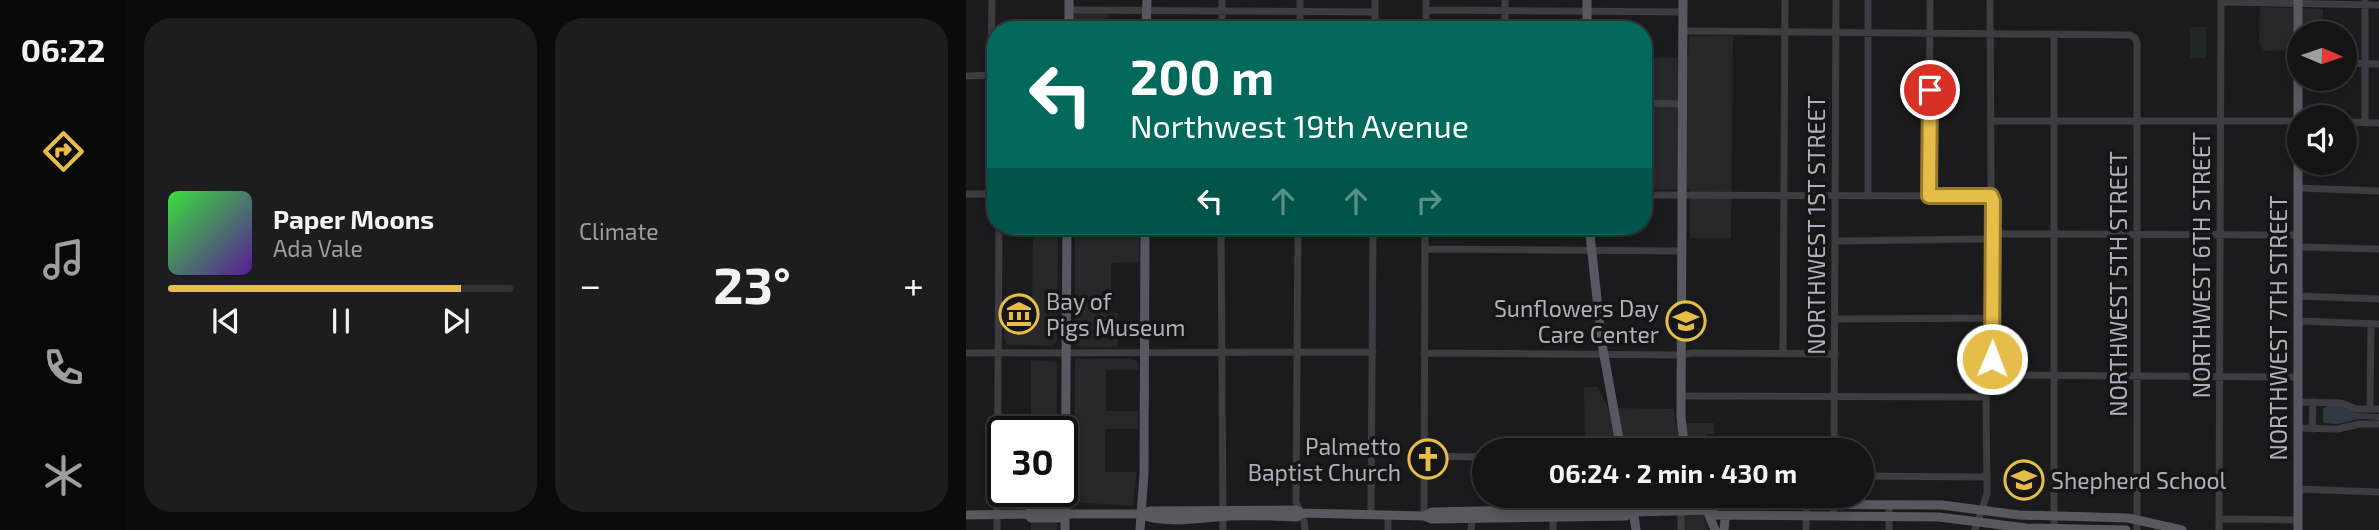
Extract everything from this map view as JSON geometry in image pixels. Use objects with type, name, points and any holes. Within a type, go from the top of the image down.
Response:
[{"type":"main road","points":[[1146,21],[1147,0]]},
{"type":"main road","points":[[1587,0],[1587,21]]},
{"type":"main road","points":[[1683,0],[1681,396],[1684,438]]},
{"type":"main road","name":"NORTHWEST 7TH STREET","points":[[2298,1],[2298,21]]},
{"type":"main road","name":"NORTHWEST 7TH STREET","points":[[2298,175],[2298,525]]},
{"type":"main road","points":[[1065,530],[1067,235]]},
{"type":"main road","points":[[1140,530],[1144,474],[1145,235]]},
{"type":"main road","points":[[1590,235],[1604,354],[1619,438]]},
{"type":"main road","points":[[1874,504],[1942,505],[2019,515],[2137,519],[2182,530]]},
{"type":"main road","points":[[966,513],[1028,514],[1030,510],[1036,510],[1065,514],[1140,514],[1150,518],[1297,510],[1302,513],[1424,516],[1471,525],[1550,514],[1626,508],[1635,512],[1681,512],[1712,508]]},
{"type":"main road","points":[[1634,508],[1636,530]]},
{"type":"main road","points":[[1708,510],[1717,515],[1728,516],[1946,517],[1976,526],[2126,530]]},
{"type":"main road","points":[[1708,510],[1715,530]]},
{"type":"main road","points":[[1424,516],[1432,512],[1626,516],[1635,512]]},
{"type":"main road","points":[[1471,525],[1480,512]]},
{"type":"main road","points":[[1724,530],[1728,516]]},
{"type":"street","points":[[992,0],[992,21]]},
{"type":"street","points":[[1222,0],[1222,21]]},
{"type":"street","points":[[1300,0],[1300,21]]},
{"type":"street","points":[[1375,0],[1375,21]]},
{"type":"street","points":[[1426,0],[1426,21]]},
{"type":"street","points":[[1505,0],[1505,21]]},
{"type":"street","points":[[1783,354],[1785,0]]},
{"type":"street","name":"NORTHWEST 1ST STREET","points":[[1834,438],[1836,0]]},
{"type":"street","points":[[1868,0],[1868,196]]},
{"type":"street","points":[[1929,196],[1930,0]]},
{"type":"street","points":[[1976,526],[1987,494],[1986,397],[1992,359],[1990,0]]},
{"type":"street","points":[[2221,1],[2365,2],[2379,5]]},
{"type":"street","name":"NORTHWEST 6TH STREET","points":[[2219,530],[2221,1]]},
{"type":"street","points":[[2365,2],[2365,123]]},
{"type":"street","points":[[1069,5],[1146,10],[1375,12]]},
{"type":"street","points":[[1426,10],[1683,12]]},
{"type":"street","points":[[1684,31],[2054,34],[2054,529]]},
{"type":"street","name":"NORTHWEST 5TH STREET","points":[[2054,34],[2130,35],[2137,43],[2137,530]]},
{"type":"street","points":[[2357,64],[2379,64]]},
{"type":"street","points":[[966,76],[987,75]]},
{"type":"street","points":[[1652,103],[1683,104]]},
{"type":"street","points":[[1991,121],[2287,121]]},
{"type":"street","points":[[2357,123],[2379,123]]},
{"type":"street","points":[[2298,188],[2379,191]]},
{"type":"street","points":[[966,194],[987,194]]},
{"type":"street","points":[[1652,195],[1991,196]]},
{"type":"street","points":[[1836,241],[1986,239],[2001,233],[2298,235]]},
{"type":"street","points":[[997,530],[999,235]]},
{"type":"street","points":[[1221,235],[1223,530]]},
{"type":"street","points":[[1298,235],[1297,502],[1305,530]]},
{"type":"street","points":[[1371,514],[1373,235]]},
{"type":"street","points":[[1424,516],[1425,235]]},
{"type":"street","points":[[2298,247],[2379,249]]},
{"type":"street","points":[[1425,249],[1682,251]]},
{"type":"street","points":[[2298,296],[2379,299]]},
{"type":"street","points":[[1835,319],[1993,318]]},
{"type":"street","points":[[2298,321],[2375,324],[2374,408],[2356,409],[2341,403],[2298,402]]},
{"type":"street","points":[[966,353],[1373,352]]},
{"type":"street","points":[[1424,353],[1835,354]]},
{"type":"street","points":[[1989,375],[2298,377]]},
{"type":"street","points":[[1681,396],[1986,397]]},
{"type":"street","points":[[2312,429],[2313,402]]},
{"type":"street","points":[[2298,428],[2337,429],[2360,424],[2379,424]]},
{"type":"street","points":[[1423,456],[1472,457]]},
{"type":"street","points":[[1874,476],[1987,477]]},
{"type":"street","points":[[2298,489],[2379,492]]},
{"type":"street","points":[[1889,505],[1889,530]]},
{"type":"street","points":[[1806,530],[1807,508]]},
{"type":"street","points":[[1833,516],[1834,508]]},
{"type":"street","points":[[1681,512],[1681,530]]},
{"type":"street","points":[[1388,514],[1388,530]]},
{"type":"street","points":[[1550,514],[1553,530]]},
{"type":"street","points":[[2220,519],[2298,525]]},
{"type":"shaded area","points":[[2260,7],[2323,9],[2323,21],[2287,21],[2287,50],[2264,51],[2259,42]]},
{"type":"shaded area","points":[[1108,12],[1108,21],[1071,21],[1071,13]]},
{"type":"shaded area","points":[[2190,27],[2206,27],[2206,58],[2190,58]]},
{"type":"shaded area","points":[[1689,36],[1733,36],[1731,238],[1690,238],[1690,190],[1652,189],[1652,57],[1688,58]]},
{"type":"shaded area","points":[[1033,235],[1058,235],[1057,342],[1052,346],[1007,345],[1004,340],[1005,309],[1032,308]]},
{"type":"shaded area","points":[[1075,235],[1139,235],[1139,262],[1111,263],[1111,313],[1118,313],[1117,347],[1079,347],[1075,344]]},
{"type":"shaded area","points":[[1075,359],[1132,359],[1138,362],[1138,370],[1106,370],[1106,411],[1138,411],[1138,429],[1105,429],[1105,472],[1137,472],[1133,506],[1078,502],[1078,416],[1075,416]]},
{"type":"shaded area","points":[[1031,360],[1057,362],[1057,416],[1031,416]]},
{"type":"shaded area","points":[[1584,387],[1598,387],[1608,408],[1674,409],[1675,423],[1714,423],[1714,434],[1706,434],[1706,438],[1585,438]]},
{"type":"shaded area","points":[[2327,406],[2339,406],[2357,413],[2379,414],[2379,420],[2360,419],[2338,424],[2323,422],[2323,409]]},
{"type":"shaded area","points":[[1683,508],[1702,508],[1708,530],[1684,530]]},
{"type":"shaded area","points":[[1031,522],[1054,522],[1057,524],[1057,530],[1031,530]]},
{"type":"place","name":"Bay of Pigs Museum","points":[[1019,314]]},
{"type":"place","name":"Sunflowers Day Care Center","points":[[1686,321]]},
{"type":"place","name":"Palmetto Baptist Church","points":[[1428,459]]},
{"type":"place","name":"Shepherd School","points":[[2024,480]]},
{"type":"route","points":[[1930,90],[1929,196],[1991,196],[1993,201],[1992,359]]}]
